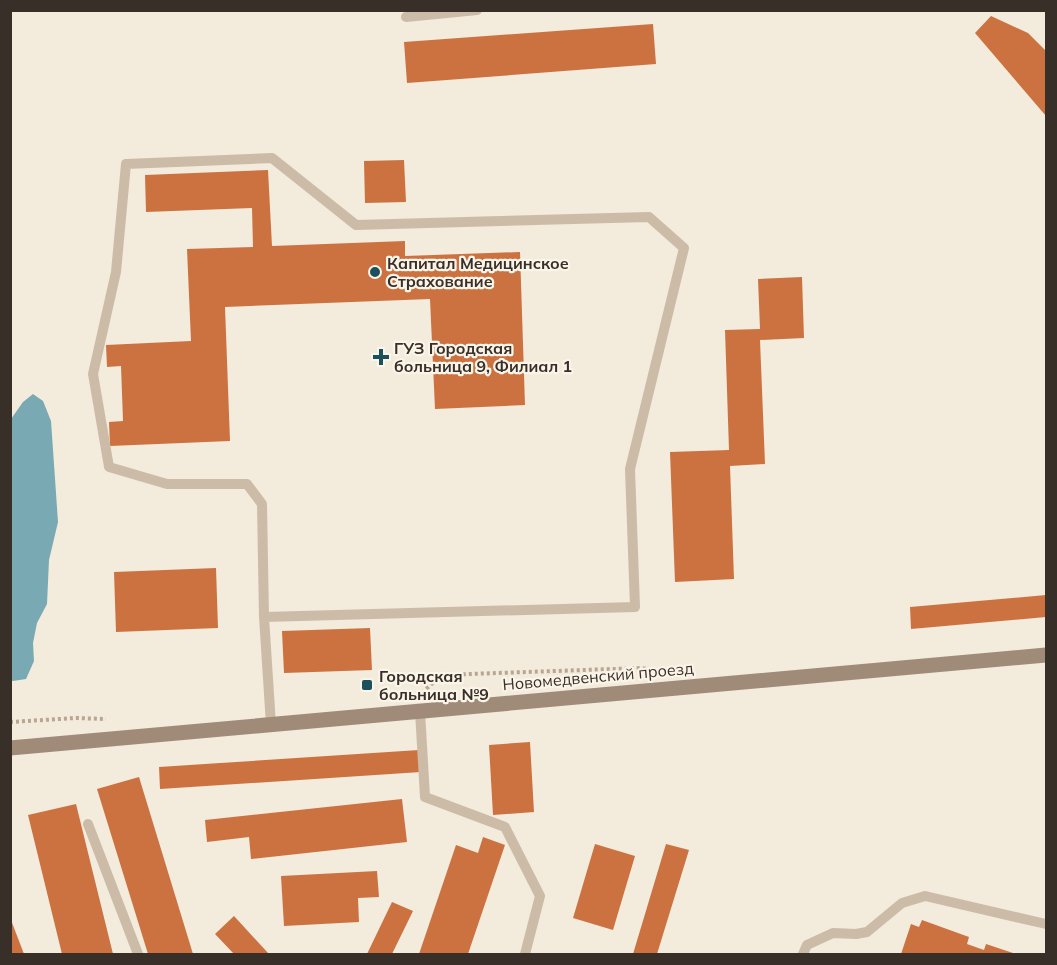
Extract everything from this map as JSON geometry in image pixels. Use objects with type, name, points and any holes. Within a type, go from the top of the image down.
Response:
[{"type":"street","name":"Новомедвенский проезд","points":[[10,748],[1047,656]]},
{"type":"lane","points":[[406,17],[477,10]]},
{"type":"lane","points":[[264,617],[635,607],[630,469],[684,248],[649,217],[356,225],[272,158],[126,164],[116,272],[93,374],[109,468],[167,484],[247,484],[262,504],[264,617],[271,725]]},
{"type":"lane","points":[[420,711],[425,797],[505,827],[540,896],[525,954]]},
{"type":"lane","points":[[88,824],[138,954]]},
{"type":"lane","points":[[803,954],[807,945],[833,933],[867,932],[902,903],[925,896],[1047,924]]},
{"type":"water","points":[[33,394],[43,401],[51,421],[58,522],[49,560],[47,604],[37,623],[33,643],[34,661],[26,679],[13,681],[10,680],[11,419],[23,402]]},
{"type":"building","points":[[991,16],[1028,33],[1046,51],[1046,116],[975,33]]},
{"type":"building","points":[[653,24],[656,64],[407,83],[404,42]]},
{"type":"building","points":[[404,160],[406,202],[365,203],[364,161]]},
{"type":"building","points":[[268,170],[272,246],[405,241],[405,256],[520,252],[525,405],[435,409],[430,299],[225,307],[230,441],[110,446],[109,422],[123,421],[121,366],[107,367],[106,345],[191,341],[187,249],[253,247],[252,208],[146,212],[145,175]]},
{"type":"building","points":[[802,277],[804,338],[760,340],[765,464],[730,466],[734,579],[675,582],[670,452],[729,450],[725,330],[760,329],[758,279]]},
{"type":"building","points":[[216,568],[218,628],[116,632],[114,572]]},
{"type":"building","points":[[1046,595],[1046,617],[911,629],[910,607]]},
{"type":"building","points":[[370,628],[372,670],[284,673],[282,631]]},
{"type":"building","points":[[530,742],[534,812],[493,815],[489,745]]},
{"type":"building","points":[[419,750],[421,772],[160,789],[159,767]]},
{"type":"building","points":[[139,777],[193,954],[148,954],[97,789]]},
{"type":"building","points":[[402,799],[407,842],[251,859],[249,837],[207,842],[205,820]]},
{"type":"building","points":[[76,804],[113,954],[62,954],[28,815]]},
{"type":"building","points":[[483,837],[505,845],[468,954],[419,954],[456,845],[478,853]]},
{"type":"building","points":[[595,844],[635,856],[613,930],[573,918]]},
{"type":"building","points":[[666,844],[689,850],[657,954],[633,954]]},
{"type":"building","points":[[377,871],[379,897],[358,898],[359,922],[284,926],[281,876]]},
{"type":"building","points":[[392,902],[413,911],[392,954],[367,954]]},
{"type":"building","points":[[234,916],[269,954],[234,954],[215,934]]},
{"type":"building","points":[[11,920],[24,954],[10,954]]},
{"type":"building","points":[[922,920],[969,937],[967,944],[984,950],[986,944],[1016,954],[901,954],[911,924],[919,927]]},
{"type":"place","name":"Капитал Медицинское Страхование","points":[[375,272]]},
{"type":"place","name":"ГУЗ Городская больница 9, Филиал 1","points":[[381,357]]},
{"type":"place","name":"Городская больница №9","points":[[367,685]]}]
